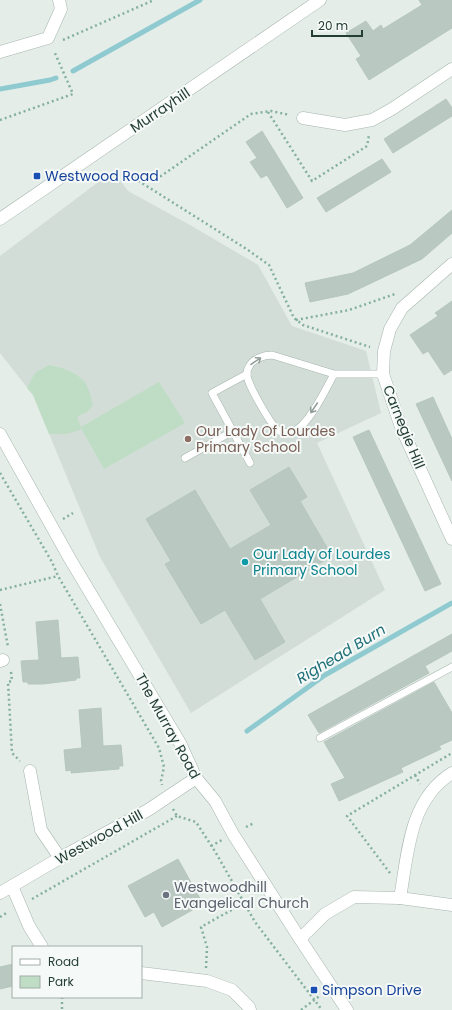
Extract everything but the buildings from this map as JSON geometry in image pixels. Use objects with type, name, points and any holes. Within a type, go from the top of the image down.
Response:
[{"type":"street","points":[[0,52],[50,41],[61,9],[59,0]]},
{"type":"street","name":"Murrayhill","points":[[0,219],[320,0]]},
{"type":"street","points":[[303,118],[345,125],[372,120],[392,109],[452,69]]},
{"type":"street","name":"Carnegie Hill","points":[[452,264],[402,308],[390,329],[384,351],[383,374],[401,427],[452,539]]},
{"type":"street","name":"The Murray Road","points":[[0,434],[74,566],[180,743],[196,778],[215,801],[233,834],[347,1010]]},
{"type":"street","points":[[30,771],[41,830],[60,858]]},
{"type":"street","points":[[400,898],[410,839],[418,811],[429,794],[442,779],[452,773]]},
{"type":"street","name":"Westwood Hill","points":[[0,893],[148,810],[196,778]]},
{"type":"street","points":[[12,886],[29,926],[41,946]]},
{"type":"street","points":[[300,939],[325,914],[354,897],[400,898],[452,904]]},
{"type":"street","points":[[142,973],[205,980],[232,990],[249,1007],[250,1010]]},
{"type":"lane","points":[[334,374],[317,405],[304,422],[295,430],[284,432],[278,430],[272,424],[250,385],[247,374],[248,367],[252,362],[264,356],[272,355],[334,374],[383,374]]},
{"type":"lane","points":[[247,374],[212,393],[250,463]]},
{"type":"lane","points":[[185,458],[233,431]]},
{"type":"lane","points":[[320,738],[452,667]]},
{"type":"path","points":[[0,120],[73,94],[50,41],[154,0]]},
{"type":"path","points":[[268,112],[312,181],[367,146],[372,120]]},
{"type":"path","points":[[303,118],[268,112],[251,114],[161,176],[134,178],[248,250],[269,265],[294,318],[303,325],[384,351]]},
{"type":"path","points":[[296,320],[349,310],[403,291],[416,297]]},
{"type":"path","points":[[0,473],[52,562],[58,576],[159,748],[164,767],[161,781],[166,798],[177,816],[196,822],[216,853],[255,922],[322,1010]]},
{"type":"path","points":[[0,590],[58,576]]},
{"type":"path","points":[[0,604],[8,640],[6,661],[12,681],[8,682],[12,753],[30,771]]},
{"type":"path","points":[[388,871],[347,816],[452,754]]},
{"type":"path","points":[[415,775],[421,786]]},
{"type":"path","points":[[0,917],[177,816]]},
{"type":"path","points":[[205,980],[207,947],[202,927],[244,903]]},
{"type":"path","points":[[301,1010],[332,988]]},
{"type":"path","points":[[62,998],[62,1010]]},
{"type":"shaded area","name":"Our Lady Of Lourdes Primary School","points":[[113,171],[128,191],[258,265],[292,326],[366,351],[381,413],[317,443],[385,590],[191,713],[100,557],[33,395],[0,353],[0,256]]},
{"type":"green space","points":[[49,365],[65,369],[76,375],[81,378],[87,386],[93,405],[87,412],[78,416],[81,427],[159,382],[185,423],[104,469],[81,428],[80,430],[66,434],[49,434],[33,395],[27,388],[35,373]]},
{"type":"waterway","points":[[73,71],[200,0]]},
{"type":"waterway","points":[[0,89],[56,78]]},
{"type":"waterway","name":"Righead Burn","points":[[247,731],[325,675],[452,603]]},
{"type":"place","name":"Westwood Road","points":[[37,176]]},
{"type":"place","name":"Our Lady Of Lourdes Primary School","points":[[188,439]]},
{"type":"place","name":"Our Lady of Lourdes Primary School","points":[[245,562]]},
{"type":"place","name":"Westwoodhill Evangelical Church","points":[[166,895]]},
{"type":"place","name":"Simpson Drive","points":[[314,990]]}]
